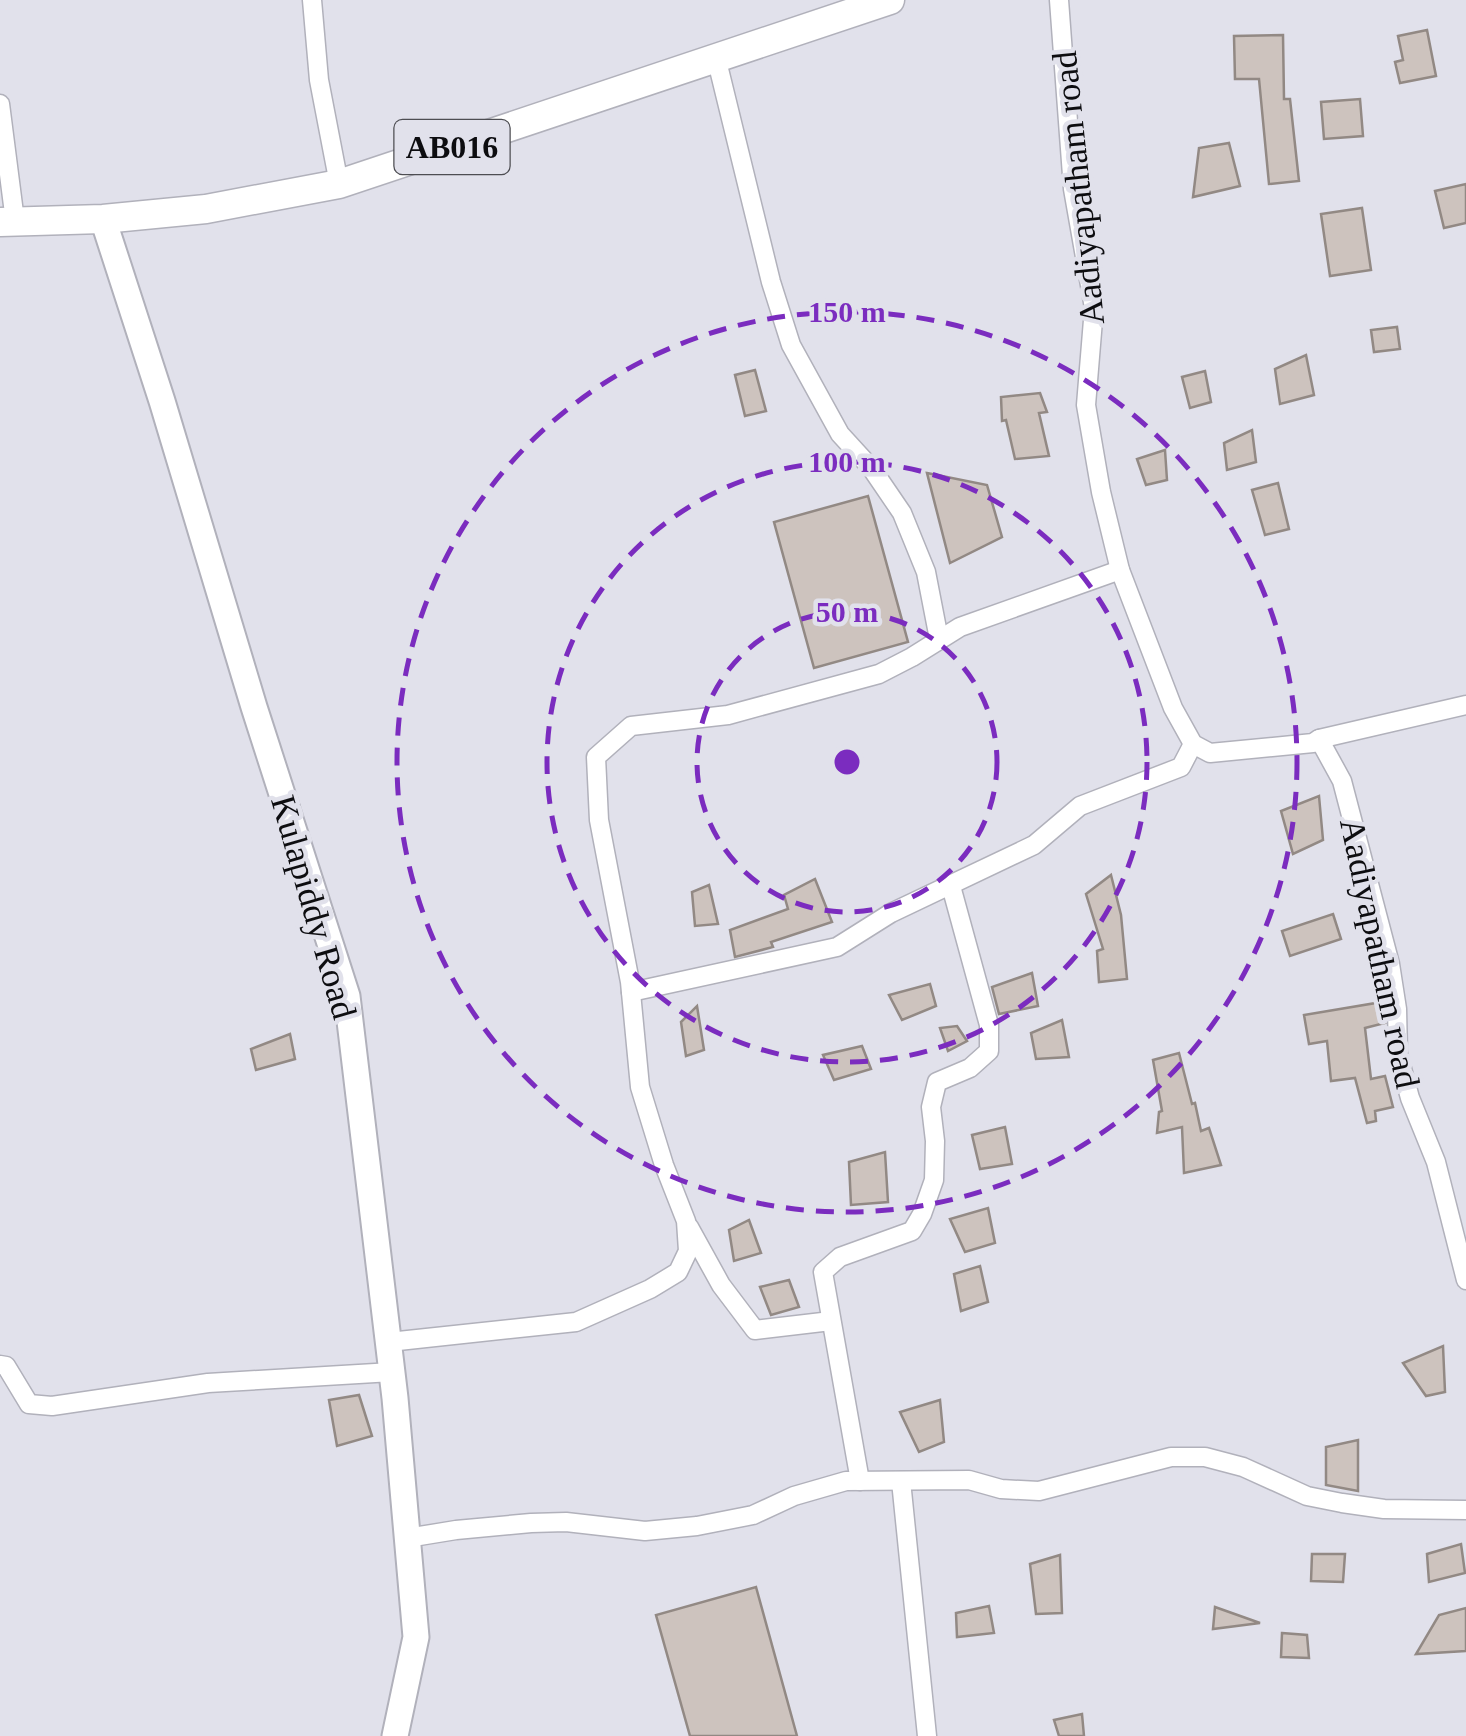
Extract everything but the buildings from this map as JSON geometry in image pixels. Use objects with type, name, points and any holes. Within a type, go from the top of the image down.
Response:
[{"type":"main road","name":"AB016","points":[[8,222],[104,219],[206,209],[339,184],[890,0]]},
{"type":"main road","name":"Kulapiddy Road","points":[[104,219],[347,996],[392,1372],[416,1636],[395,1736]]},
{"type":"street","points":[[312,0],[319,80],[339,184]]},
{"type":"street","name":"Aadiyapatham road","points":[[1059,0],[1073,190],[1094,308],[1086,405],[1101,492],[1120,570],[1173,708],[1193,744]]},
{"type":"street","points":[[716,57],[771,282],[791,344],[840,434],[872,469],[902,513],[926,572],[939,639]]},
{"type":"street","points":[[0,104],[8,222]]},
{"type":"street","points":[[831,1321],[755,1330],[722,1286],[686,1221],[640,1087],[631,992],[599,820],[596,758],[631,726],[728,715],[879,674],[960,627],[1120,570]]},
{"type":"street","points":[[631,992],[838,947],[891,913],[1034,845],[1080,806],[1181,767],[1193,744],[1210,753],[1313,743],[1466,705]]},
{"type":"street","name":"Aadiyapatham road","points":[[1319,739],[1342,781],[1390,964],[1398,1054],[1410,1098],[1436,1162],[1466,1280]]},
{"type":"street","points":[[860,1481],[823,1272],[840,1257],[912,1232],[934,1180],[931,1107],[937,1082],[970,1068],[989,1051],[989,1025],[951,886]]},
{"type":"street","points":[[388,1342],[576,1322],[678,1272],[688,1251],[686,1221]]},
{"type":"street","points":[[0,1365],[6,1366],[29,1404],[52,1406],[208,1383],[392,1372]]},
{"type":"street","points":[[407,1538],[531,1522],[646,1530],[697,1526],[754,1515],[794,1496],[846,1481],[969,1480],[1038,1491],[1171,1457],[1206,1457],[1244,1467],[1307,1496],[1384,1509],[1466,1510]]},
{"type":"street","points":[[901,1481],[926,1736]]}]
